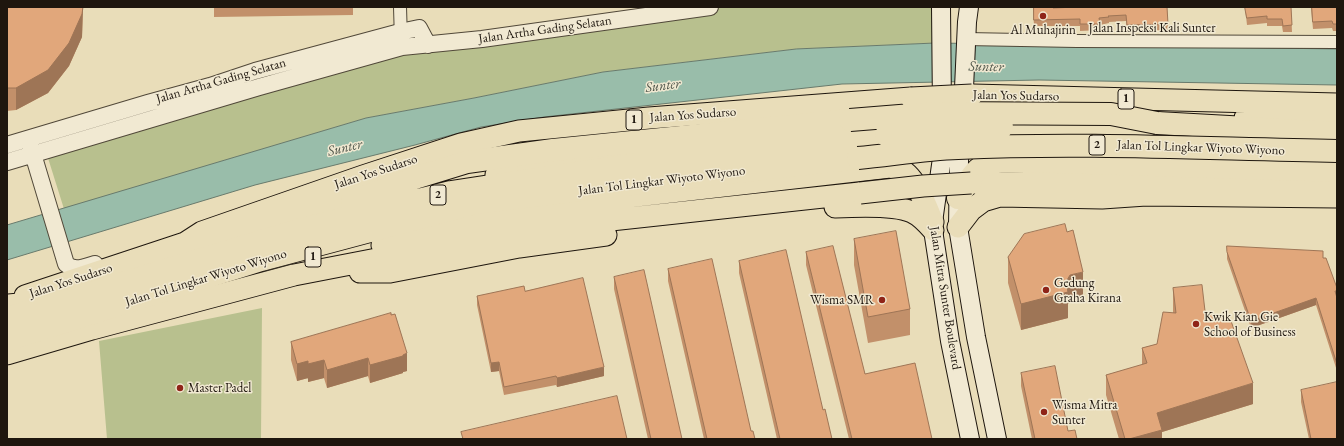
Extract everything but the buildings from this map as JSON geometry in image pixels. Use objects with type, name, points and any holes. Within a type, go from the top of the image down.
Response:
[{"type":"highway","points":[[964,94],[969,108],[976,111],[1337,119]]},
{"type":"highway","name":"Jalan Yos Sudarso","points":[[8,309],[27,295],[184,244],[202,232],[363,176],[461,144],[519,131],[649,118],[911,98],[972,95],[1337,104]]},
{"type":"highway","points":[[8,309],[130,272],[352,201],[418,177],[467,162],[553,150],[802,124],[936,113],[1111,114],[1157,123]]},
{"type":"highway","points":[[352,201],[579,160],[793,133],[883,128],[921,121],[931,116],[942,115]]},
{"type":"highway","name":"Jalan Tol Lingkar Wiyoto Wiyono","points":[[8,309],[298,230],[451,192],[687,156],[950,129],[1157,123],[1337,133]]},
{"type":"highway","points":[[883,128],[888,133],[895,146],[895,154],[890,167]]},
{"type":"highway","name":"Jalan Tol Lingkar Wiyoto Wiyono","points":[[7,340],[262,260],[475,203],[956,148],[1106,145],[1337,152]]},
{"type":"highway","points":[[958,198],[971,178],[981,168],[999,162],[1025,161],[1337,172]]},
{"type":"highway","points":[[257,285],[272,274],[423,234],[533,211],[627,198],[890,167],[900,169],[909,176],[924,200],[933,226]]},
{"type":"highway","name":"1","points":[[7,354],[92,328],[310,272],[537,228],[923,186],[971,183],[1190,181],[1337,182]]},
{"type":"highway","points":[[958,227],[971,210],[983,202],[1000,196],[1102,198],[1146,195],[1337,197]]},
{"type":"highway","name":"1","points":[[7,349],[256,272],[421,227],[501,216],[547,206],[627,198]]},
{"type":"highway","points":[[310,272],[390,272],[520,247],[837,207],[882,207],[901,209],[912,212],[933,226]]},
{"type":"main road","name":"Jalan Mitra Sunter Boulevard","points":[[941,7],[942,158],[933,226],[950,341],[970,439]]},
{"type":"main road","name":"Jalan Mitra Sunter Boulevard","points":[[969,7],[959,161],[958,227],[976,337],[997,439]]},
{"type":"street","points":[[400,7],[401,40]]},
{"type":"street","name":"Jalan Artha Gading Selatan","points":[[7,145],[210,86],[255,71],[401,40],[428,44],[482,39],[710,7]]},
{"type":"street","name":"Jalan Artha Gading Selatan","points":[[7,162],[35,158],[124,127],[259,87],[401,40]]},
{"type":"street","name":"Jalan Inspeksi Kali Sunter","points":[[966,40],[1085,42],[1337,42]]},
{"type":"street","points":[[120,112],[124,127]]},
{"type":"street","points":[[28,139],[66,264],[70,268],[79,269],[202,232]]},
{"type":"shaded area","points":[[712,7],[941,7],[936,43],[796,49],[603,72],[366,118],[64,209],[48,158],[402,47]]},
{"type":"shaded area","name":"Master Padel","points":[[262,308],[261,439],[107,439],[99,341]]},
{"type":"water","name":"Sunter","points":[[936,43],[1337,49],[1337,85],[1039,80],[842,84],[544,117],[481,127],[255,185],[7,260],[7,225],[366,118],[603,72],[796,49]]},
{"type":"place","name":"Al Muhajirin","points":[[1043,16]]},
{"type":"place","name":"Gedung Graha Kirana","points":[[1046,290]]},
{"type":"place","name":"Wisma SMR","points":[[882,300]]},
{"type":"place","name":"Kwik Kian Gie School of Business","points":[[1196,324]]},
{"type":"place","name":"Master Padel","points":[[180,388]]},
{"type":"place","name":"Wisma Mitra Sunter","points":[[1044,412]]}]
